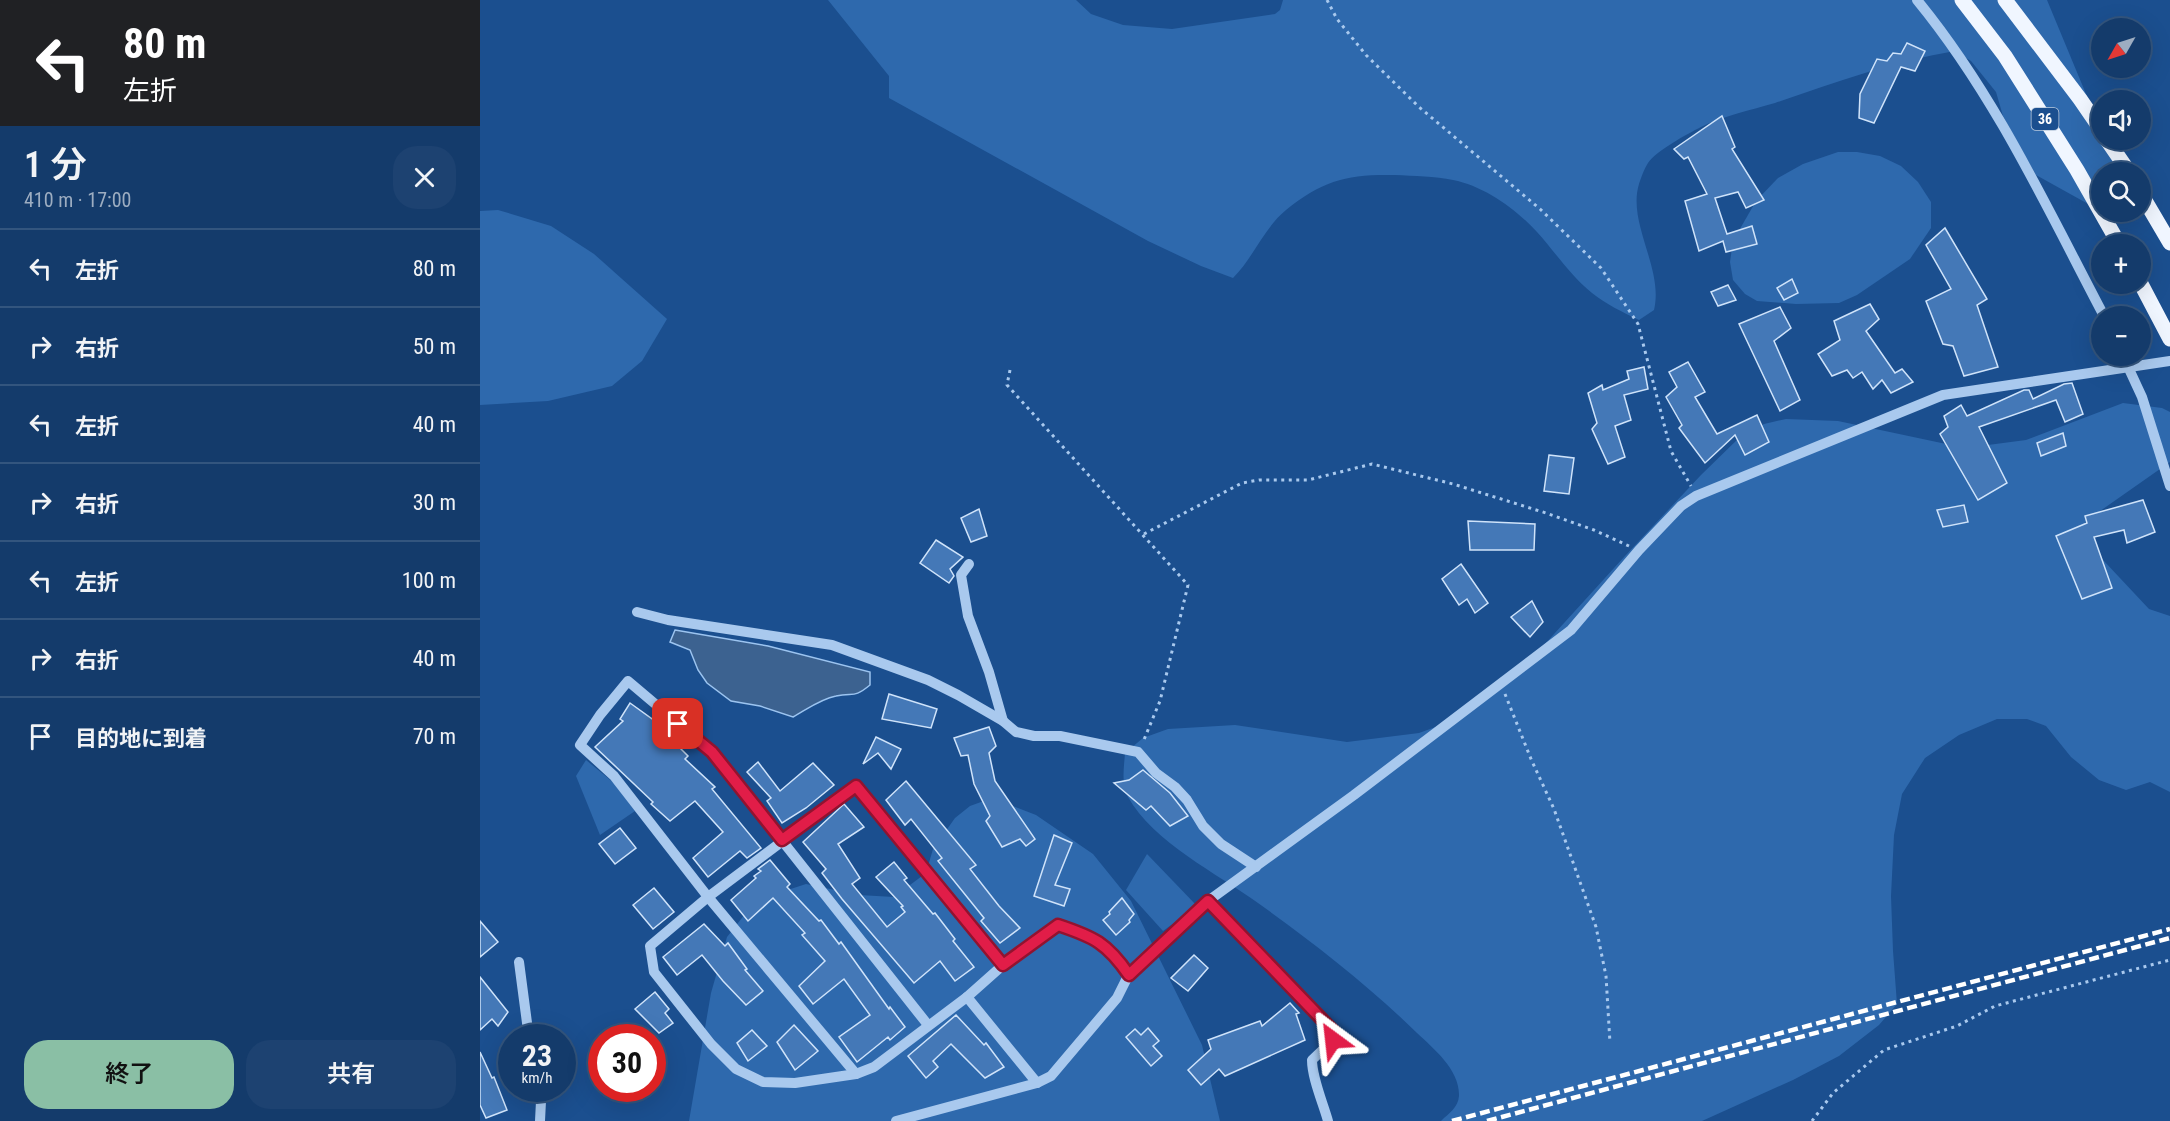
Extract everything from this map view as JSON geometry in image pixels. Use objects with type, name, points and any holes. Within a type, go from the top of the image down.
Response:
[{"type":"main road","name":"36","points":[[1962,0],[2005,56],[2114,234]]},
{"type":"main road","points":[[2005,0],[2091,115]]},
{"type":"main road","points":[[2151,211],[2170,243]]},
{"type":"main road","points":[[2146,294],[2170,339]]},
{"type":"street","points":[[1917,0],[1942,30],[1989,104],[2034,183],[2099,306]]},
{"type":"street","points":[[2151,364],[2170,361]]},
{"type":"street","points":[[896,1121],[1037,1083],[1051,1076],[1117,998],[1129,975],[1208,901],[1502,684],[1571,630],[1639,550],[1681,506],[1696,496],[1943,396],[2132,366],[2170,486]]},
{"type":"street","points":[[969,564],[961,575],[968,616],[989,672],[1003,721]]},
{"type":"street","points":[[638,612],[668,620],[832,645],[928,680],[1003,721],[1016,732],[1034,736],[1060,736],[1138,752],[1156,773],[1175,787],[1187,800],[1203,826],[1221,844],[1256,867]]},
{"type":"street","points":[[856,1074],[708,897],[614,776],[580,745],[600,715],[628,681],[712,752],[928,1025]]},
{"type":"street","points":[[1003,965],[856,786],[708,897],[650,946],[654,972],[711,1044],[736,1069],[763,1082],[795,1083],[856,1074],[874,1067],[967,997],[1003,965],[1058,925],[1092,937],[1115,954],[1129,975]]},
{"type":"street","points":[[1208,901],[1335,1033],[1333,1040],[1312,1060],[1312,1071],[1328,1121]]},
{"type":"street","points":[[519,962],[527,1024]]},
{"type":"street","points":[[967,997],[1037,1083]]},
{"type":"street","points":[[540,1121],[541,1102]]},
{"type":"path","points":[[1327,0],[1366,55],[1381,70],[1419,106],[1540,209],[1601,268],[1638,324],[1671,451],[1696,496]]},
{"type":"path","points":[[1010,370],[1007,385],[1188,585],[1160,701],[1138,752]]},
{"type":"path","points":[[1144,534],[1242,483],[1259,480],[1308,480],[1372,464],[1453,484],[1546,513],[1594,530],[1639,550]]},
{"type":"path","points":[[1502,684],[1531,759],[1554,809],[1596,927],[1606,976],[1610,1043]]},
{"type":"path","points":[[1812,1121],[1833,1093],[1884,1050],[1957,1026],[1995,1006],[2170,960]]},
{"type":"shaded area","points":[[828,0],[1076,0],[1091,14],[1123,25],[1172,29],[1275,14],[1280,10],[1283,0],[2047,0],[2091,106],[2091,150],[2109,150],[2113,162],[2091,162],[2090,205],[2036,175],[2003,116],[1996,92],[1971,61],[1955,51],[1932,55],[1842,80],[1718,120],[1672,143],[1652,158],[1644,171],[1639,184],[1638,214],[1656,294],[1654,310],[1639,320],[1614,308],[1592,293],[1537,232],[1509,207],[1476,187],[1439,178],[1395,175],[1363,176],[1324,185],[1299,200],[1278,218],[1233,278],[1148,241],[889,98],[889,76]]},
{"type":"shaded area","points":[[1838,152],[1857,152],[1880,156],[1901,166],[1918,182],[1931,202],[1931,228],[1910,259],[1857,295],[1839,303],[1796,304],[1757,301],[1745,294],[1733,280],[1730,262],[1733,241],[1756,201],[1778,178],[1803,164]]},
{"type":"shaded area","points":[[498,210],[551,226],[594,254],[667,319],[642,361],[612,386],[548,401],[480,405],[480,211]]},
{"type":"shaded area","points":[[2123,403],[2162,408],[2170,412],[2170,462],[2085,522],[2084,532],[2088,542],[2104,561],[2149,609],[2170,616],[2170,792],[2150,782],[2126,790],[2099,780],[2071,757],[2046,726],[2027,719],[1997,719],[1959,735],[1925,758],[1902,794],[1894,835],[1891,896],[1897,1004],[1879,1025],[1839,1056],[1793,1080],[1702,1121],[1441,1121],[1455,1107],[1459,1096],[1455,1077],[1438,1053],[1360,981],[1320,949],[1170,843],[1139,813],[1124,787],[1125,753],[1143,738],[1168,729],[1235,725],[1347,742],[1419,733],[1463,717],[1523,668],[1701,475],[1741,436],[1764,424],[1786,419],[1838,421],[1965,448],[2026,440]]},
{"type":"shaded area","points":[[675,630],[768,646],[870,672],[870,685],[857,694],[824,700],[793,717],[760,706],[731,701],[707,683],[698,670],[690,650],[670,642]]},
{"type":"shaded area","points":[[586,760],[614,783],[635,811],[600,835],[576,776]]},
{"type":"shaded area","points":[[992,798],[1036,815],[1093,854],[1131,901],[1202,1045],[1220,1121],[689,1121],[711,993],[727,937],[745,914],[766,897],[806,884],[859,895],[894,897],[926,873],[933,849],[955,818],[970,806]]},
{"type":"shaded area","points":[[1147,854],[1197,906],[1163,931],[1126,890]]},
{"type":"building","points":[[1907,43],[1925,51],[1915,71],[1901,67],[1874,123],[1859,118],[1860,94],[1877,59],[1887,61],[1893,53],[1901,54]]},
{"type":"building","points":[[1722,116],[1735,147],[1732,149],[1764,200],[1746,208],[1738,192],[1715,198],[1727,234],[1752,226],[1757,244],[1726,252],[1723,241],[1699,251],[1685,201],[1707,194],[1688,157],[1684,159],[1674,149]]},
{"type":"building","points":[[1945,228],[1987,299],[1977,305],[1998,367],[1964,376],[1953,346],[1943,344],[1926,301],[1951,289],[1926,245]]},
{"type":"building","points":[[1792,279],[1798,293],[1784,300],[1777,288]]},
{"type":"building","points":[[1728,285],[1736,300],[1718,306],[1711,292]]},
{"type":"building","points":[[1870,304],[1879,319],[1866,331],[1895,373],[1902,369],[1913,382],[1891,393],[1882,380],[1873,389],[1862,372],[1853,378],[1847,370],[1832,376],[1818,354],[1840,340],[1834,321]]},
{"type":"building","points":[[1780,307],[1791,328],[1774,341],[1800,400],[1780,411],[1739,324]]},
{"type":"building","points":[[1688,362],[1705,392],[1695,397],[1717,434],[1757,415],[1769,442],[1745,455],[1735,435],[1705,463],[1679,428],[1682,425],[1666,397],[1677,387],[1669,372]]},
{"type":"building","points":[[1644,367],[1648,389],[1624,395],[1631,420],[1615,426],[1625,457],[1608,464],[1592,429],[1597,423],[1588,393],[1602,385],[1603,390],[1629,379],[1627,371]]},
{"type":"building","points":[[2072,383],[2083,414],[2065,422],[2056,400],[1979,427],[2007,483],[1978,500],[1940,434],[1948,427],[1944,416],[1961,405],[1967,416],[2024,390],[2029,390],[2033,399],[2064,384]]},
{"type":"building","points":[[2063,433],[2066,446],[2041,456],[2037,443]]},
{"type":"building","points":[[1549,455],[1574,458],[1569,494],[1544,491]]},
{"type":"building","points":[[2143,500],[2155,532],[2127,543],[2124,530],[2094,537],[2112,588],[2082,599],[2056,536],[2087,523],[2085,516]]},
{"type":"building","points":[[1964,505],[1968,522],[1943,527],[1937,510]]},
{"type":"building","points":[[979,509],[987,536],[971,542],[961,518]]},
{"type":"building","points":[[1468,521],[1535,524],[1534,550],[1470,550]]},
{"type":"building","points":[[936,540],[963,557],[950,569],[954,576],[949,583],[920,563]]},
{"type":"building","points":[[1461,564],[1488,603],[1475,613],[1467,599],[1459,605],[1442,579]]},
{"type":"building","points":[[1532,601],[1543,622],[1530,637],[1511,617]]},
{"type":"building","points":[[889,694],[937,709],[931,728],[882,719]]},
{"type":"building","points":[[630,703],[659,724],[657,725],[688,756],[685,759],[715,787],[712,789],[761,848],[747,858],[740,851],[708,877],[693,858],[723,832],[695,801],[670,821],[595,747],[623,721],[620,719]]},
{"type":"building","points":[[989,727],[996,746],[989,753],[995,781],[1035,839],[1026,846],[1020,839],[1002,847],[986,821],[990,816],[974,784],[968,755],[961,756],[954,738]]},
{"type":"building","points":[[876,737],[901,749],[891,769],[878,753],[863,764]]},
{"type":"building","points":[[758,762],[780,791],[813,763],[834,785],[806,808],[782,823],[767,801],[771,798],[747,772]]},
{"type":"building","points":[[1143,770],[1170,793],[1188,816],[1170,826],[1151,806],[1146,810],[1114,783],[1129,780]]},
{"type":"building","points":[[906,781],[976,865],[970,869],[1020,928],[1000,943],[981,921],[984,918],[938,861],[942,858],[911,819],[905,825],[886,800]]},
{"type":"building","points":[[844,804],[864,827],[838,844],[860,878],[852,884],[887,927],[905,912],[901,907],[903,906],[876,877],[894,862],[907,878],[904,880],[933,914],[935,913],[955,939],[953,941],[974,967],[955,981],[940,961],[914,983],[822,873],[826,869],[803,842]]},
{"type":"building","points":[[620,828],[636,848],[615,864],[599,844]]},
{"type":"building","points":[[1054,835],[1072,843],[1055,885],[1070,889],[1064,906],[1034,896]]},
{"type":"building","points":[[770,860],[790,884],[787,887],[819,921],[821,920],[839,944],[841,942],[889,1009],[890,1007],[905,1027],[890,1040],[888,1037],[857,1062],[839,1037],[870,1015],[844,979],[813,1004],[799,986],[825,961],[802,935],[805,933],[773,898],[748,921],[731,900],[756,878],[754,876],[761,871],[758,869]]},
{"type":"building","points":[[654,888],[674,912],[653,929],[633,905]]},
{"type":"building","points":[[1122,898],[1134,914],[1130,922],[1116,935],[1103,920]]},
{"type":"building","points":[[480,921],[498,942],[480,957]]},
{"type":"building","points":[[704,924],[725,946],[728,943],[747,969],[745,970],[763,991],[746,1005],[702,955],[677,975],[663,957]]},
{"type":"building","points":[[1194,955],[1208,968],[1188,991],[1171,978]]},
{"type":"building","points":[[480,977],[508,1012],[498,1026],[492,1019],[480,1030]]},
{"type":"building","points":[[655,992],[669,1009],[665,1013],[673,1023],[666,1028],[666,1024],[650,1024],[635,1009]]},
{"type":"building","points":[[1290,1003],[1299,1013],[1296,1014],[1305,1040],[1225,1076],[1219,1069],[1201,1085],[1188,1070],[1211,1049],[1208,1040],[1260,1021],[1262,1026]]},
{"type":"building","points":[[956,1015],[984,1045],[986,1043],[1004,1067],[985,1078],[951,1044],[933,1061],[938,1067],[926,1078],[908,1056]]},
{"type":"building","points":[[794,1025],[818,1051],[795,1070],[777,1042]]},
{"type":"building","points":[[1148,1028],[1159,1041],[1153,1046],[1162,1056],[1151,1066],[1126,1037],[1135,1029],[1141,1035]]},
{"type":"building","points":[[752,1030],[767,1046],[748,1061],[737,1043]]},
{"type":"building","points":[[480,1052],[498,1087],[498,1102],[504,1102],[507,1110],[486,1118],[480,1105]]},
{"type":"railway","points":[[1452,1121],[2170,929]]},
{"type":"railway","points":[[1487,1121],[2170,938]]},
{"type":"route","points":[[678,724],[712,752],[782,840],[856,786],[1003,965],[1058,925],[1092,937],[1115,954],[1129,975],[1208,901],[1335,1033],[1333,1040]]}]
